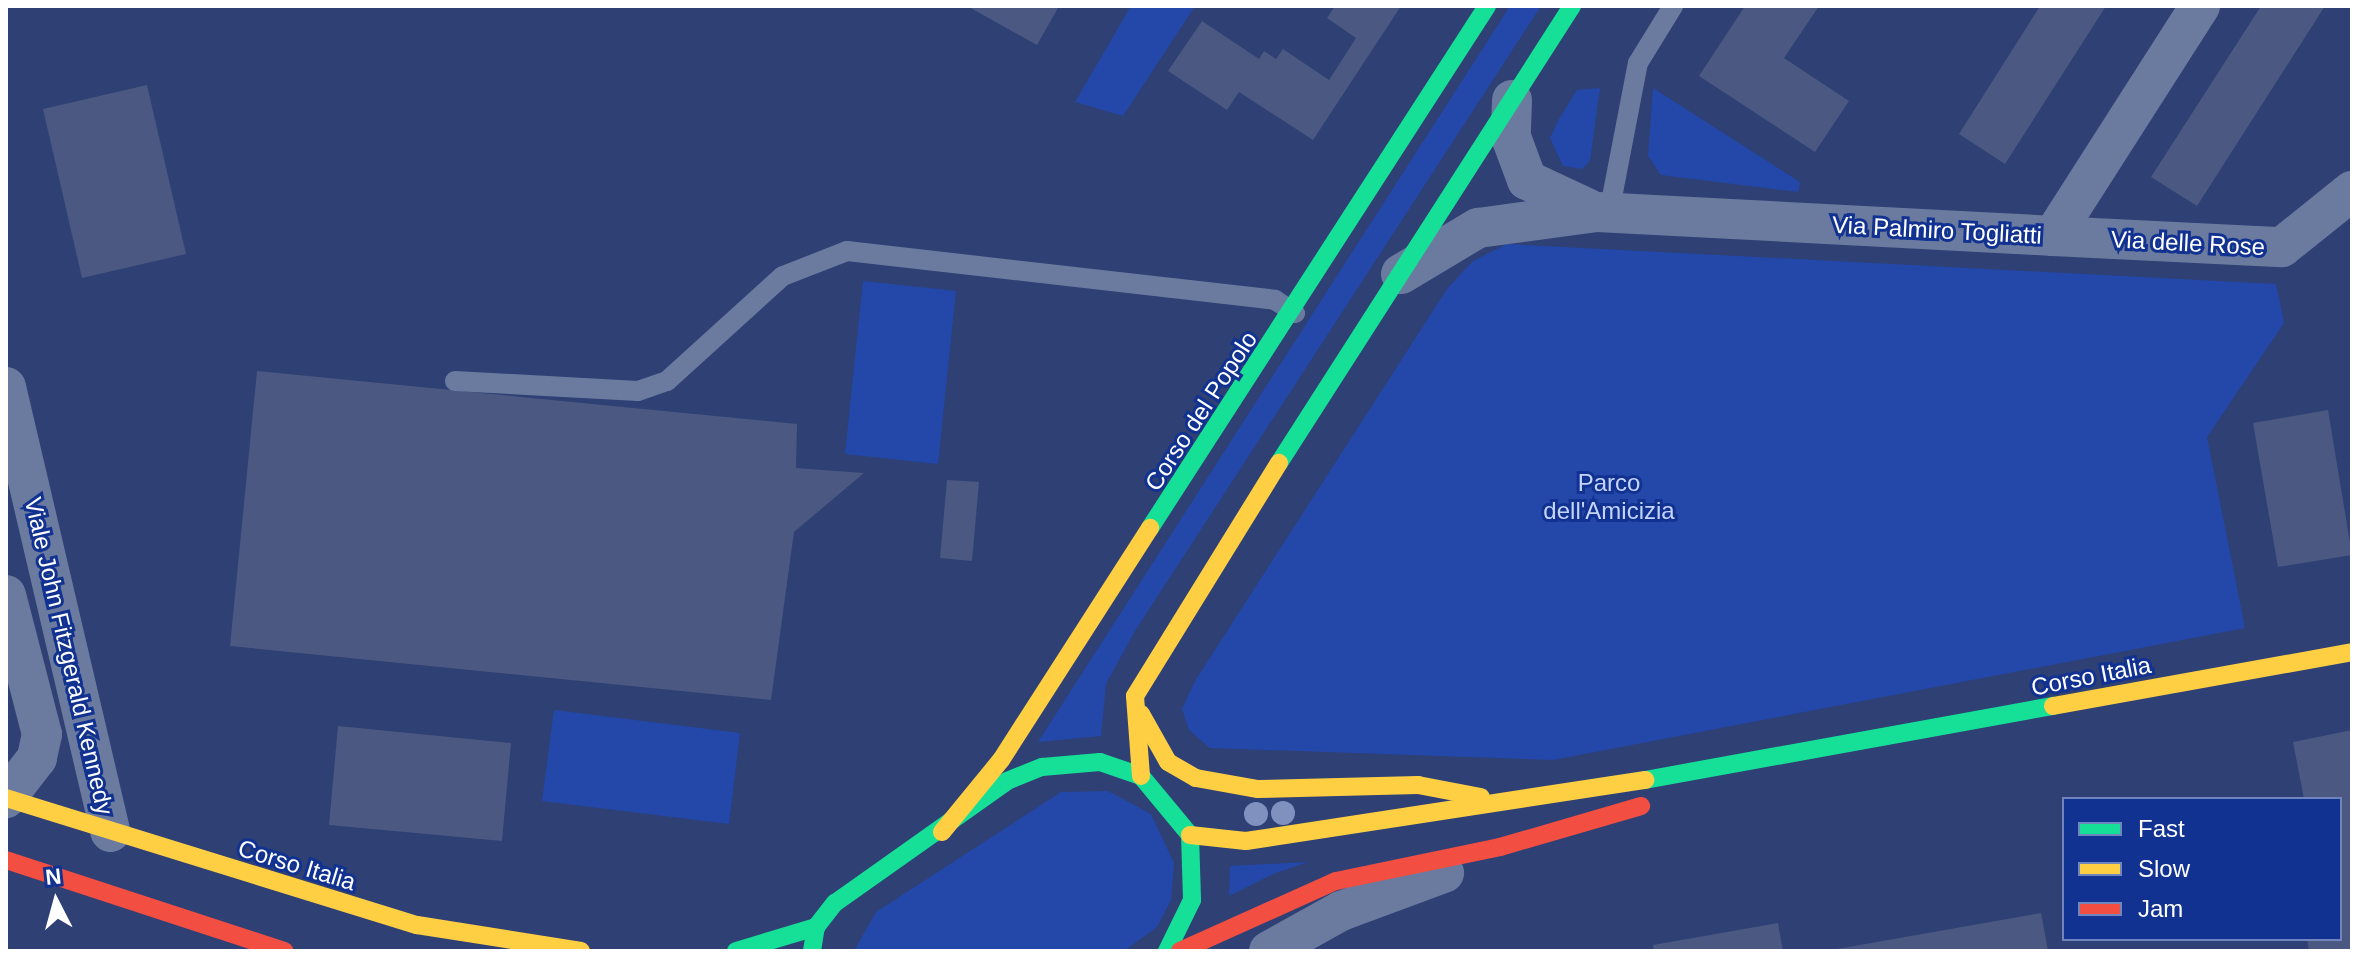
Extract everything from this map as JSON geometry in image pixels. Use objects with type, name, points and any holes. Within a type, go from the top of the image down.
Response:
[{"type":"main road","name":"Corso del Popolo","points":[[942,832],[1001,760],[1295,313],[1487,6]]},
{"type":"main road","points":[[1141,776],[1135,696],[1572,6]]},
{"type":"main road","name":"Corso Italia","points":[[1839,748],[2352,652]]},
{"type":"main road","points":[[1135,696],[1149,738],[1168,762],[1196,778],[1258,789],[1418,785],[1515,803]]},
{"type":"main road","points":[[1190,835],[1246,841],[1515,803],[1839,748]]},
{"type":"main road","points":[[1180,951],[1336,881],[1500,847],[1839,748]]},
{"type":"main road","points":[[812,951],[816,927],[835,903],[942,832],[1007,781],[1042,767],[1100,762],[1141,776],[1190,835],[1192,900],[1167,951]]},
{"type":"main road","name":"Corso Italia","points":[[6,798],[417,925],[581,951]]},
{"type":"main road","points":[[6,860],[285,951]]},
{"type":"main road","points":[[736,951],[816,927]]},
{"type":"street","name":"Via Palmiro Togliatti","points":[[1603,213],[2053,236],[2200,6]]},
{"type":"street","points":[[1512,100],[1511,137],[1527,180],[1603,213]]},
{"type":"street","name":"Via delle Rose","points":[[2053,236],[2282,247],[2352,191]]},
{"type":"street","points":[[1399,276],[1478,228],[1603,213]]},
{"type":"street","name":"Viale John Fitzgerald Kennedy","points":[[6,387],[110,832]]},
{"type":"street","name":"Viale John Fitzgerald Kennedy","points":[[6,595],[42,734],[37,758],[6,798]]},
{"type":"street","points":[[1269,951],[1341,911],[1500,847]]},
{"type":"lane","points":[[1603,213],[1638,63],[1673,6]]},
{"type":"lane","points":[[455,381],[638,391],[667,381],[783,276],[847,251],[1275,300],[1295,313]]},
{"type":"green space","points":[[1131,6],[1195,6],[1123,116],[1075,102]]},
{"type":"green space","points":[[1510,6],[1541,6],[1135,631],[1106,684],[1101,736],[1038,742]]},
{"type":"green space","points":[[1600,88],[1590,161],[1582,169],[1563,166],[1550,138],[1559,119],[1577,90]]},
{"type":"green space","points":[[1653,88],[1800,182],[1798,192],[1661,175],[1648,156]]},
{"type":"green space","name":"Parco dell'Amicizia","points":[[1507,244],[2276,284],[2284,323],[2207,437],[2245,628],[1553,760],[1210,748],[1189,730],[1182,709],[1195,681],[1447,289],[1473,261]]},
{"type":"green space","points":[[863,281],[956,291],[938,464],[845,454]]},
{"type":"green space","points":[[554,710],[740,733],[729,824],[542,801]]},
{"type":"green space","points":[[1108,791],[1151,814],[1174,863],[1171,900],[1157,927],[1124,951],[854,951],[876,912],[1061,792]]},
{"type":"green space","points":[[1308,862],[1273,874],[1229,896],[1230,866]]},
{"type":"building","points":[[967,6],[1059,6],[1037,45]]},
{"type":"building","points":[[1335,6],[1401,6],[1313,140],[1239,92],[1227,110],[1168,71],[1202,21],[1259,59],[1264,51],[1276,59],[1283,49],[1329,80],[1356,38],[1327,18]]},
{"type":"building","points":[[1745,6],[1819,6],[1784,58],[1849,101],[1815,152],[1699,76]]},
{"type":"building","points":[[2040,6],[2106,6],[2005,164],[1959,134]]},
{"type":"building","points":[[2261,6],[2325,6],[2197,206],[2151,177]]},
{"type":"building","points":[[147,85],[186,254],[82,278],[43,109]]},
{"type":"building","points":[[257,371],[797,424],[796,468],[864,473],[794,532],[771,700],[230,646]]},
{"type":"building","points":[[2328,410],[2352,555],[2278,567],[2253,423]]},
{"type":"building","points":[[947,480],[979,482],[972,561],[940,558]]},
{"type":"building","points":[[338,726],[511,743],[502,841],[329,825]]},
{"type":"building","points":[[2352,730],[2352,951],[2309,951],[2307,941],[2342,941],[2342,797],[2304,797],[2293,742]]},
{"type":"building","points":[[2041,913],[2048,951],[1837,949]]},
{"type":"building","points":[[1778,923],[1783,951],[1654,951],[1653,945]]},
{"type":"traffic: fast","points":[[1150,528],[1487,6]]},
{"type":"traffic: fast","points":[[1279,463],[1572,6]]},
{"type":"traffic: fast","points":[[1645,780],[2053,706]]},
{"type":"traffic: fast","points":[[812,951],[816,927],[835,903],[1007,781],[1042,767],[1100,762],[1141,776],[1190,835],[1192,900],[1167,951]]},
{"type":"traffic: fast","points":[[736,951],[816,927]]},
{"type":"traffic: slow","points":[[1141,776],[1135,696],[1279,463]]},
{"type":"traffic: slow","points":[[942,832],[1001,760],[1150,528]]},
{"type":"traffic: slow","points":[[2053,706],[2352,652]]},
{"type":"traffic: slow","points":[[1141,714],[1168,762],[1196,778],[1258,789],[1418,785],[1481,797]]},
{"type":"traffic: slow","points":[[1190,835],[1246,841],[1645,780]]},
{"type":"traffic: slow","points":[[6,798],[417,925],[581,951]]},
{"type":"traffic: jam","points":[[1180,951],[1336,881],[1500,847],[1641,806]]},
{"type":"traffic: jam","points":[[6,860],[285,951]]}]
